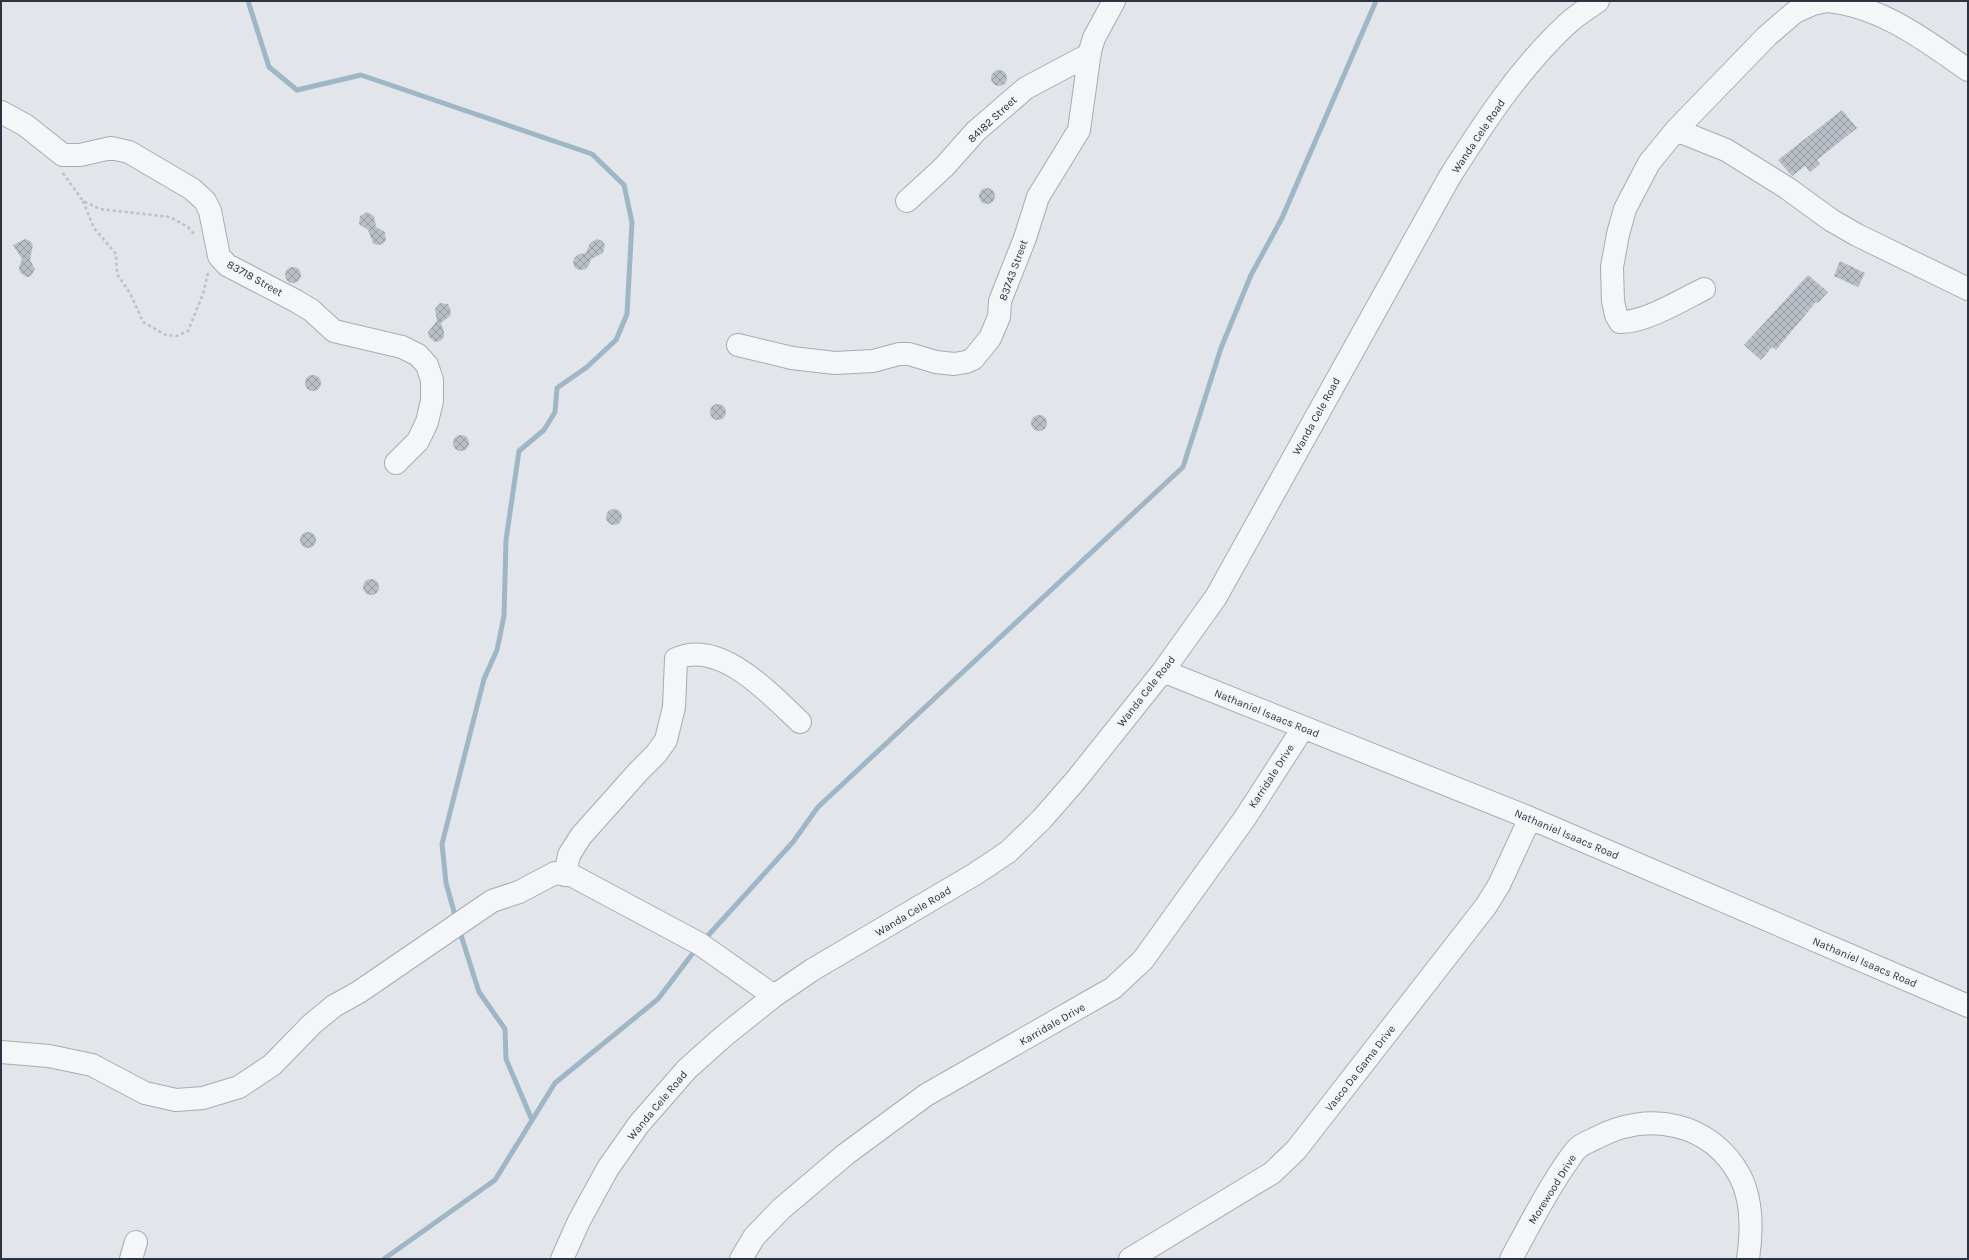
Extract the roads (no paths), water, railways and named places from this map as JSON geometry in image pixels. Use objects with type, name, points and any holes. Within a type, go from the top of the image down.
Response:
[{"type":"street","name":"83743 Street","points":[[738,345],[792,358],[835,362],[874,361],[899,354],[909,354],[936,362],[954,364],[973,359],[990,338],[999,317],[1000,301],[1025,238],[1038,197],[1079,130],[1090,54],[1094,38],[1114,1]]},
{"type":"street","name":"Wanda Cele Road","points":[[562,1259],[579,1221],[608,1168],[639,1124],[687,1069],[724,1036],[774,996],[812,970],[975,874],[1008,852],[1042,819],[1076,780],[1163,671],[1216,597],[1449,178],[1482,126],[1519,76],[1566,25],[1598,1]]},
{"type":"street","points":[[1704,289],[1642,319],[1630,322],[1620,322],[1616,314],[1613,301],[1612,267],[1618,234],[1625,209],[1649,163],[1676,130],[1767,36],[1795,12],[1813,4],[1827,1],[1843,3],[1873,11],[1923,39],[1968,70]]},
{"type":"street","name":"84182 Street","points":[[907,201],[944,167],[976,131],[1026,88],[1090,54]]},
{"type":"street","name":"83718 Street","points":[[1,112],[25,125],[64,155],[80,155],[110,148],[128,152],[192,189],[205,201],[210,211],[219,256],[227,265],[311,310],[334,331],[402,346],[418,355],[427,365],[432,380],[432,401],[427,422],[418,441],[396,464]]},
{"type":"street","points":[[1676,130],[1726,150],[1787,188],[1831,220],[1857,235],[1968,289]]},
{"type":"street","points":[[565,875],[570,855],[582,836],[638,772],[656,754],[666,740],[674,707],[676,659],[685,655],[719,659],[743,671],[800,722]]},
{"type":"street","name":"Nathaniel Isaacs Road","points":[[1163,671],[1530,818],[1968,1006]]},
{"type":"street","name":"Karridale Drive","points":[[741,1259],[754,1237],[781,1209],[846,1154],[926,1095],[1113,988],[1143,960],[1245,818],[1303,728]]},
{"type":"street","name":"Vasco Da Gama Drive","points":[[1130,1259],[1272,1174],[1296,1150],[1486,906],[1499,885],[1530,818]]},
{"type":"street","points":[[1,1052],[49,1056],[92,1065],[145,1093],[176,1100],[203,1098],[239,1087],[272,1065],[312,1024],[334,1006],[359,992],[492,901],[519,892],[555,873],[573,876],[700,944],[774,996]]},
{"type":"street","name":"Morewood Drive","points":[[1510,1259],[1557,1177],[1577,1148],[1607,1132],[1639,1123],[1670,1123],[1701,1134],[1724,1154],[1740,1176],[1749,1205],[1751,1238],[1748,1259]]},
{"type":"waterway","points":[[248,1],[269,67],[297,90],[361,75],[592,154],[624,185],[632,222],[627,314],[616,340],[587,367],[557,388],[555,412],[544,430],[519,451],[506,540],[504,616],[497,650],[484,679],[442,844],[446,883],[456,919]]},
{"type":"waterway","points":[[704,940],[793,842],[818,807],[1183,467],[1221,348],[1251,275],[1282,218],[1376,1]]},
{"type":"waterway","points":[[459,929],[479,992],[505,1029],[506,1059],[532,1120]]},
{"type":"waterway","points":[[384,1259],[495,1180],[555,1083],[658,999],[696,949]]}]
